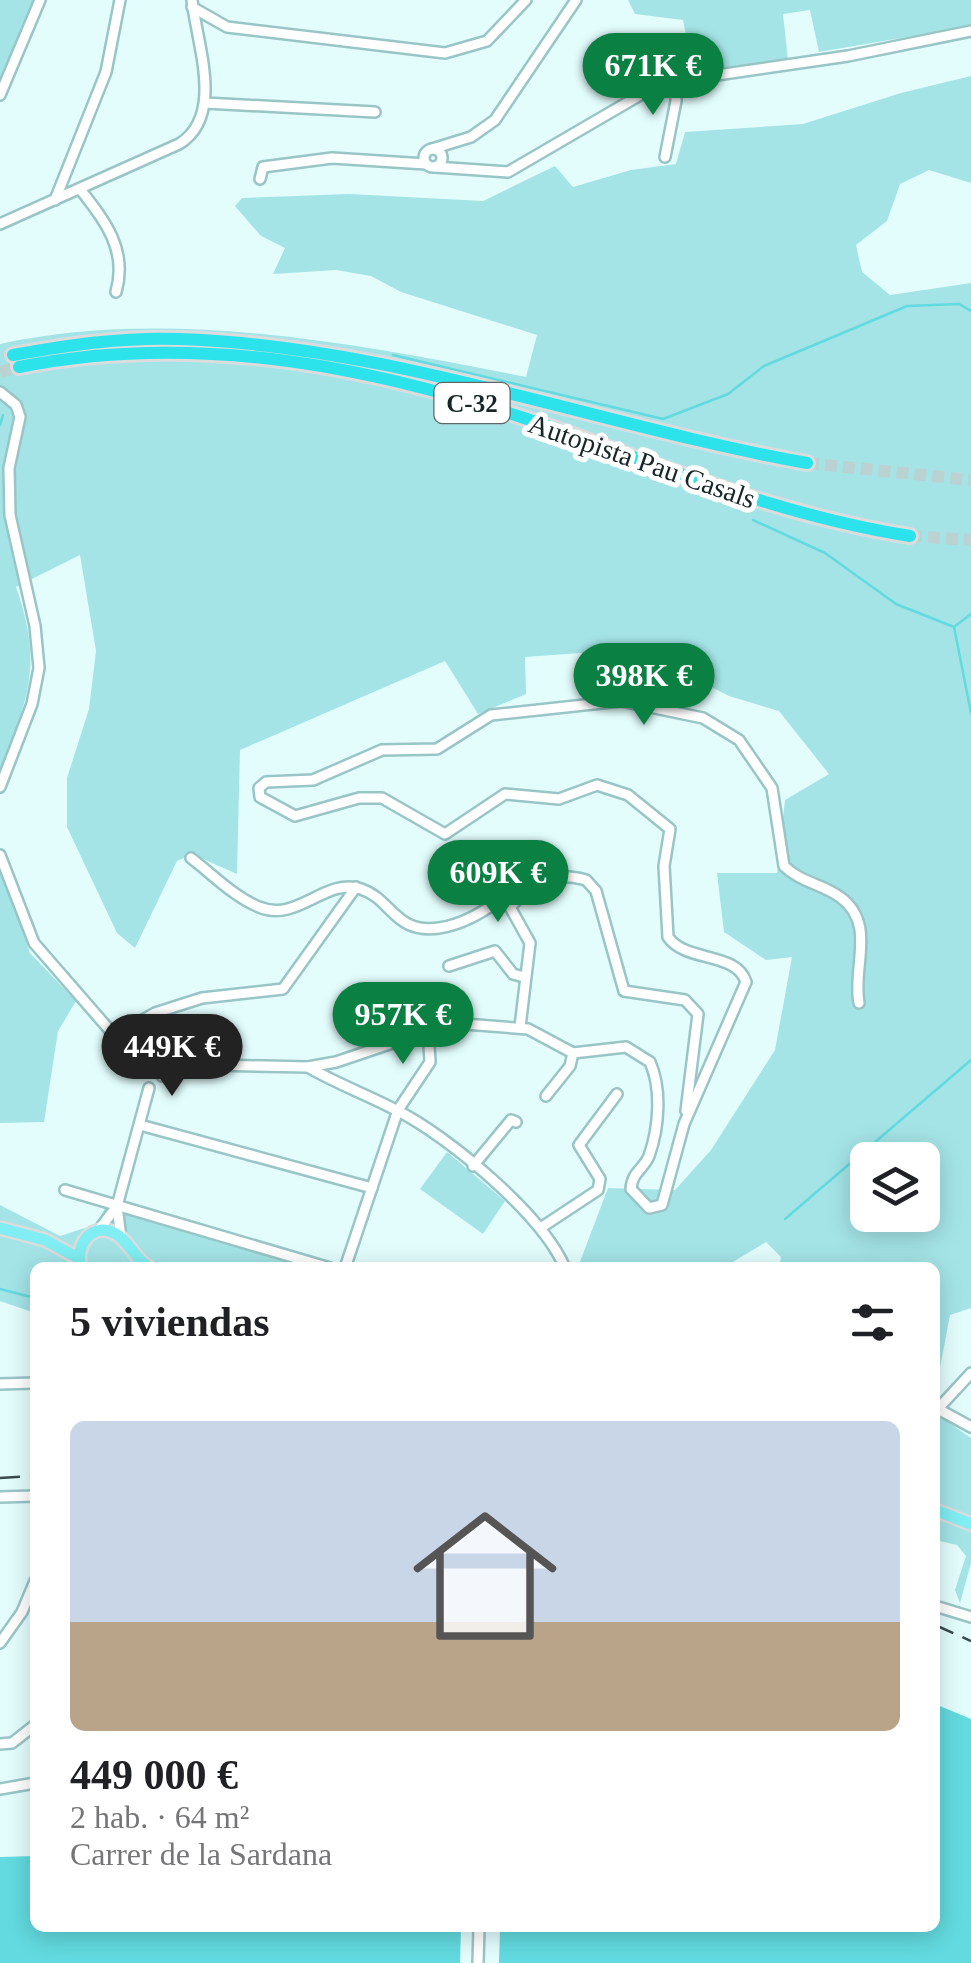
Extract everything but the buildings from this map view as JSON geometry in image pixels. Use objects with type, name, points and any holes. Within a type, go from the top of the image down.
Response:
[{"type":"highway","name":"Autopista Pau Casals","points":[[808,463],[640,430],[346,358],[278,347],[141,339],[16,361],[147,351],[230,354],[309,364],[486,406],[789,511],[910,536]]},
{"type":"main road","points":[[0,1224],[42,1239],[77,1262]]},
{"type":"main road","points":[[42,1239],[113,1232],[144,1262]]},
{"type":"main road","points":[[79,1262],[92,1234]]},
{"type":"main road","points":[[124,1244],[126,1262]]},
{"type":"main road","points":[[940,1512],[971,1524]]},
{"type":"street","points":[[0,95],[40,0]]},
{"type":"street","points":[[55,200],[106,72],[120,0]]},
{"type":"street","points":[[197,39],[210,29],[227,27],[458,52],[497,34],[526,0]]},
{"type":"street","points":[[260,180],[258,169],[285,163],[332,158],[395,162],[435,156],[486,130],[576,0]]},
{"type":"street","points":[[0,224],[190,137],[199,127],[206,103],[192,3]]},
{"type":"street","points":[[192,3],[227,27]]},
{"type":"street","points":[[435,156],[450,168],[508,172],[647,91],[676,81],[848,56],[971,31]]},
{"type":"street","points":[[665,157],[676,102],[676,81]]},
{"type":"street","points":[[206,103],[375,112]]},
{"type":"street","points":[[80,188],[115,240],[121,259],[116,292]]},
{"type":"street","points":[[0,392],[20,411],[10,468],[10,515],[35,626],[39,668],[32,704],[0,788]]},
{"type":"street","points":[[146,1072],[154,1070],[162,1076],[212,1065],[308,1067],[336,1062],[428,1028],[478,1022],[520,1027],[573,1053],[616,1046],[635,1050],[650,1062],[656,1076],[656,1120],[648,1156],[631,1182],[635,1196],[649,1208],[662,1205],[684,1124],[746,977],[729,964],[686,952],[671,941],[666,930],[664,866],[670,829],[662,818],[618,789],[597,785],[559,799],[505,794],[444,834],[382,798],[358,798],[295,816],[260,797],[262,784],[313,780],[382,750],[437,749],[481,718],[610,700],[704,718],[740,740],[768,776],[778,812],[784,866],[840,898],[856,915],[862,938],[859,1003]]},
{"type":"street","points":[[0,855],[34,943],[146,1072]]},
{"type":"street","points":[[191,858],[267,910],[298,908],[338,889],[356,888],[400,922],[438,928],[493,908],[522,882],[586,880],[596,891],[624,991],[685,1000],[698,1014],[684,1124]]},
{"type":"street","points":[[116,1035],[155,1013],[202,998],[283,989],[356,888]]},
{"type":"street","points":[[516,900],[510,906],[530,943],[520,1027]]},
{"type":"street","points":[[449,966],[495,951],[513,974],[524,977]]},
{"type":"street","points":[[347,1262],[398,1110],[430,1062],[428,1028]]},
{"type":"street","points":[[546,1096],[570,1066],[573,1053]]},
{"type":"street","points":[[308,1067],[398,1110],[473,1166],[542,1227],[562,1262]]},
{"type":"street","points":[[146,1072],[144,1082],[150,1088]]},
{"type":"street","points":[[150,1088],[158,1086],[162,1076]]},
{"type":"street","points":[[92,1234],[117,1206],[150,1088]]},
{"type":"street","points":[[542,1227],[598,1190],[600,1180],[580,1145],[618,1094]]},
{"type":"street","points":[[473,1166],[510,1120],[516,1122]]},
{"type":"street","points":[[140,1125],[372,1188]]},
{"type":"street","points":[[65,1190],[309,1262]]},
{"type":"street","points":[[117,1206],[124,1244]]},
{"type":"street","points":[[940,1406],[971,1373]]},
{"type":"street","points":[[0,1384],[30,1383]]},
{"type":"street","points":[[940,1412],[971,1427]]},
{"type":"street","points":[[0,1497],[30,1496]]},
{"type":"street","points":[[0,1642],[22,1612],[30,1593]]},
{"type":"street","points":[[940,1608],[971,1617]]},
{"type":"street","points":[[0,1744],[30,1734]]},
{"type":"street","points":[[0,1789],[30,1784]]},
{"type":"street","points":[[478,1963],[479,1932]]},
{"type":"shaded area","points":[[0,0],[34,0],[0,81]]},
{"type":"shaded area","points":[[628,0],[971,0],[971,26],[819,52],[810,10],[783,14],[788,60],[693,71],[683,20],[635,14]]},
{"type":"shaded area","points":[[971,76],[971,183],[929,170],[900,184],[887,221],[856,245],[862,272],[890,295],[971,283],[971,1308],[950,1315],[940,1368],[940,1262],[780,1262],[781,1257],[766,1242],[733,1262],[580,1262],[608,1188],[675,1190],[711,1150],[775,1050],[792,957],[766,960],[724,932],[717,873],[777,873],[785,800],[829,774],[779,711],[729,696],[663,662],[580,653],[525,657],[526,694],[478,714],[445,661],[240,750],[237,874],[192,854],[177,861],[135,948],[117,933],[67,827],[67,778],[89,709],[96,651],[80,555],[16,587],[29,639],[29,682],[0,775],[0,344],[64,333],[196,329],[330,342],[526,377],[537,335],[401,292],[371,276],[336,270],[273,274],[285,248],[261,236],[235,206],[242,198],[349,194],[483,201],[555,166],[573,187],[631,170],[676,164],[685,132],[803,124]]},
{"type":"shaded area","points":[[0,865],[30,953],[76,1001],[58,1031],[44,1122],[0,1123]]},
{"type":"shaded area","points":[[447,1152],[505,1201],[483,1234],[420,1189]]},
{"type":"shaded area","points":[[0,1205],[60,1236],[97,1224],[106,1206],[294,1262],[30,1262],[30,1311],[0,1301]]},
{"type":"shaded area","points":[[940,1416],[971,1438],[971,1563],[960,1603],[955,1590],[966,1556],[957,1545],[940,1541]]},
{"type":"shaded area","points":[[940,1706],[971,1719],[971,1963],[499,1963],[500,1932],[940,1932]]},
{"type":"shaded area","points":[[30,1856],[30,1932],[461,1932],[460,1963],[0,1963],[0,1857]]},
{"type":"waterway","points":[[393,355],[663,419],[728,394],[764,366],[907,306],[959,304],[971,311]]},
{"type":"waterway","points":[[0,425],[3,415]]},
{"type":"waterway","points":[[753,520],[825,553],[896,604],[954,627],[971,614]]},
{"type":"waterway","points":[[954,627],[971,713]]},
{"type":"waterway","points":[[785,1219],[971,1060]]},
{"type":"waterway","points":[[0,1289],[30,1297]]},
{"type":"tunnel","points":[[0,372],[19,367]]},
{"type":"tunnel","points":[[807,463],[971,480]]},
{"type":"tunnel","points":[[910,536],[971,540]]},
{"type":"railway","points":[[0,1478],[30,1476]]},
{"type":"railway","points":[[940,1627],[971,1641]]}]
